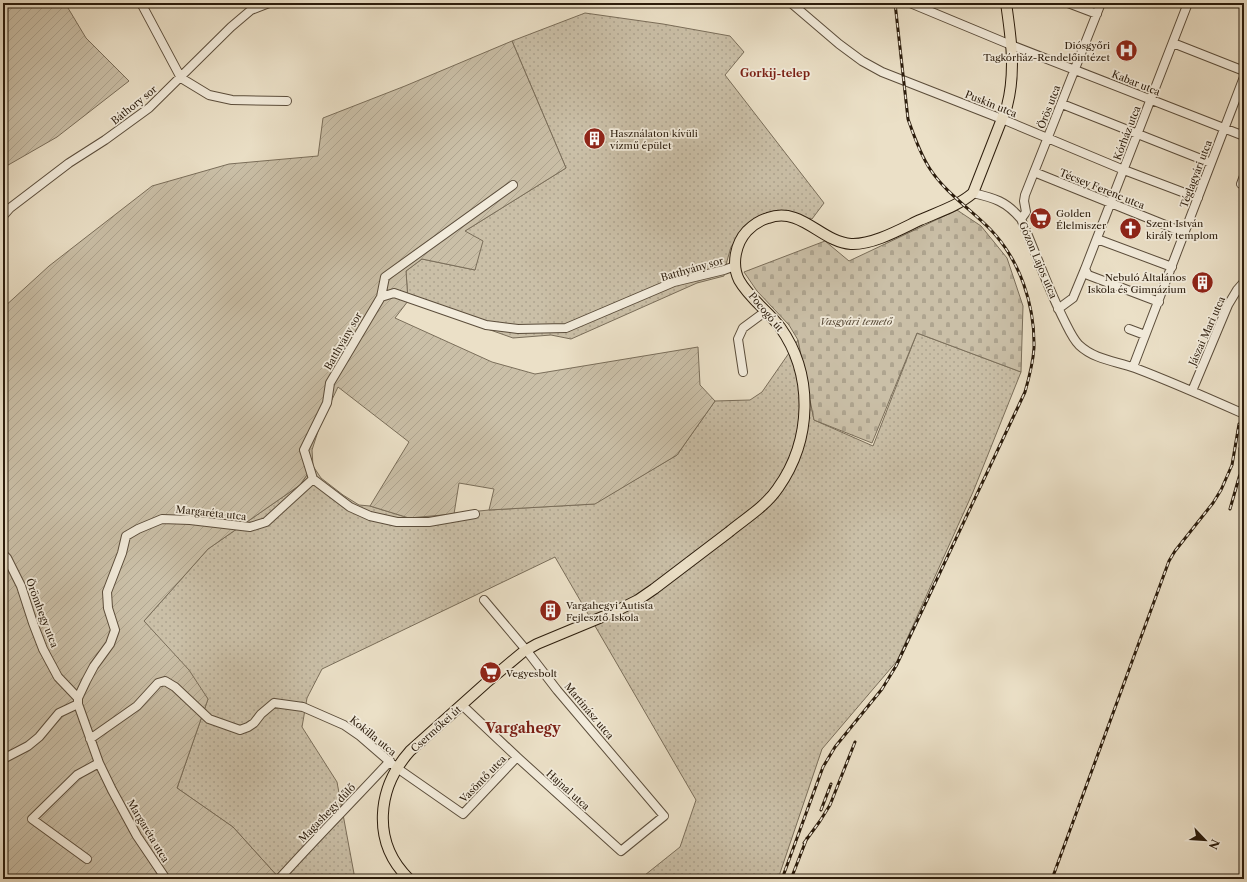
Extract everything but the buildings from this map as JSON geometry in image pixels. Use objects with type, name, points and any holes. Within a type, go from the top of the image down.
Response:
[{"type":"main road","points":[[735,266],[736,251],[744,234],[754,225],[773,216],[793,216],[807,222],[844,243],[859,244],[883,236],[918,221],[960,202],[973,193],[1007,106],[1012,81],[1011,46],[1006,3]]},
{"type":"main road","name":"Pocogó út","points":[[578,627],[638,600],[755,512],[771,497],[784,480],[797,453],[802,437],[805,411],[803,387],[798,364],[793,349],[779,326],[739,280],[735,266]]},
{"type":"main road","name":"Csermőkei út","points":[[409,879],[395,861],[388,845],[383,820],[386,792],[393,765],[511,662],[527,650],[578,627]]},
{"type":"street","points":[[142,3],[181,78],[209,95],[217,97],[232,100],[287,101]]},
{"type":"street","name":"Báthory sor","points":[[3,216],[10,208],[69,163],[105,140],[149,108],[231,27],[251,10],[269,3]]},
{"type":"street","name":"Puskin utca","points":[[791,3],[839,44],[862,61],[882,72],[1002,119],[1124,170],[1198,198]]},
{"type":"street","name":"Kabar utca","points":[[910,3],[1011,46],[1244,136]]},
{"type":"street","points":[[1068,3],[1096,14]]},
{"type":"street","name":"Örös utca","points":[[1021,219],[1026,212],[1024,201],[1025,195],[1101,3]]},
{"type":"street","name":"Kórház utca","points":[[1058,309],[1073,298],[1188,3]]},
{"type":"street","points":[[1173,44],[1244,71]]},
{"type":"street","name":"Téglagyári utca","points":[[1132,367],[1159,302],[1244,77]]},
{"type":"street","points":[[1062,104],[1211,163]]},
{"type":"street","name":"Técsey Ferenc utca","points":[[1034,172],[1110,204],[1185,233]]},
{"type":"street","name":"Batthyány sor","points":[[313,479],[304,450],[327,403],[330,383],[381,297],[385,277],[513,185]]},
{"type":"street","name":"Gózon Lajos utca","points":[[973,193],[993,198],[1004,203],[1013,209],[1021,219],[1058,309],[1079,345],[1100,358],[1132,367],[1244,414]]},
{"type":"street","points":[[1097,239],[1172,267]]},
{"type":"street","name":"Batthyány sor","points":[[381,297],[394,293],[486,325],[518,329],[566,328],[674,282],[735,266]]},
{"type":"street","points":[[1085,269],[1088,275],[1159,302]]},
{"type":"street","name":"Jászai Mari utca","points":[[1192,391],[1228,305],[1244,282]]},
{"type":"street","points":[[743,372],[738,339],[742,328],[766,311]]},
{"type":"street","points":[[1129,329],[1145,336]]},
{"type":"street","points":[[313,479],[350,507],[370,516],[397,522],[429,522],[475,514]]},
{"type":"street","name":"Margaréta utca","points":[[166,879],[137,836],[112,790],[99,763],[78,701],[94,666],[110,644],[115,630],[108,608],[106,592],[122,553],[126,536],[138,529],[162,519],[190,520],[250,528],[266,522],[313,479]]},
{"type":"street","name":"Örömhegy utca","points":[[3,554],[7,558],[21,586],[43,649],[58,677],[78,701]]},
{"type":"street","name":"Martinász utca","points":[[484,600],[527,650],[557,690],[664,816]]},
{"type":"street","name":"Kokilla utca","points":[[90,739],[137,706],[158,683],[165,681],[175,687],[209,719],[240,730],[248,728],[274,703],[303,707],[344,725],[360,736],[393,765],[463,814]]},
{"type":"street","points":[[3,759],[28,746],[39,737],[59,713],[78,701]]},
{"type":"street","name":"Hajnal utca","points":[[462,705],[517,758],[621,851],[664,816]]},
{"type":"street","name":"Vasöntő utca","points":[[463,814],[517,758]]},
{"type":"street","points":[[87,860],[32,819],[77,775],[99,763]]},
{"type":"street","name":"Magashegy dűlő","points":[[279,879],[306,848],[349,805],[393,765]]},
{"type":"green space","points":[[3,3],[65,3],[86,38],[129,81],[57,137],[3,168]]},
{"type":"green space","points":[[585,13],[663,24],[730,36],[744,52],[725,75],[824,203],[812,219],[801,217],[785,211],[764,215],[747,224],[731,247],[724,276],[697,283],[571,339],[551,335],[513,338],[408,301],[406,271],[422,259],[475,270],[465,231],[566,168],[512,41]]},
{"type":"green space","points":[[512,41],[566,168],[465,231],[483,241],[475,270],[422,259],[406,271],[408,301],[395,318],[492,362],[535,374],[698,347],[700,385],[715,401],[677,455],[595,504],[489,510],[494,489],[459,483],[454,514],[409,518],[370,506],[409,442],[338,387],[320,425],[312,450],[313,466],[300,485],[208,549],[144,621],[189,670],[208,699],[177,788],[233,827],[280,879],[3,879],[3,308],[49,266],[152,186],[229,164],[318,156],[323,118],[405,86]]},
{"type":"green space","name":"Vasgyári temető","points":[[957,210],[981,226],[1007,258],[1023,306],[1021,372],[917,333],[872,443],[814,420],[798,340],[789,325],[757,291],[744,272],[825,241],[849,261]]},
{"type":"green space","points":[[917,333],[1021,372],[973,492],[897,661],[822,749],[778,879],[640,879],[680,847],[696,800],[555,557],[322,669],[307,698],[302,727],[337,782],[355,879],[280,879],[233,827],[177,788],[208,699],[144,621],[208,549],[300,485],[313,466],[321,478],[359,505],[370,506],[409,518],[489,510],[594,504],[677,455],[715,401],[750,400],[762,392],[798,340],[814,420],[873,446]]},
{"type":"railway","points":[[782,879],[823,767],[835,747],[882,689],[896,666],[1025,392],[1031,370],[1034,348],[1032,316],[1024,284],[1010,255],[1001,241],[990,229],[950,193],[936,177],[923,157],[915,138],[908,119],[895,3]]},
{"type":"railway","points":[[1052,879],[1169,561],[1175,551],[1213,503],[1221,490],[1232,465],[1239,424]]},
{"type":"railway","points":[[1230,509],[1240,474],[1240,448]]},
{"type":"railway","points":[[804,843],[830,805],[855,742]]},
{"type":"railway","points":[[821,810],[831,784]]},
{"type":"railway","points":[[791,879],[807,838]]},
{"type":"place","name":"Diósgyőri Tagkórház-Rendelőintézet","points":[[1126,51]]},
{"type":"place","name":"Használaton kívüli vízmű épület","points":[[594,139]]},
{"type":"place","name":"Golden Élelmiszer","points":[[1041,219]]},
{"type":"place","name":"Szent István király templom","points":[[1131,229]]},
{"type":"place","name":"Nebuló Általános Iskola és Gimnázium","points":[[1202,283]]},
{"type":"place","name":"Vargahegyi Autista Fejlesztő Iskola","points":[[550,611]]},
{"type":"place","name":"Vegyesbolt","points":[[490,673]]},
{"type":"district","name":"Gorkij-telep","points":[[775,73]]},
{"type":"district","name":"Vargahegy","points":[[523,728]]}]
